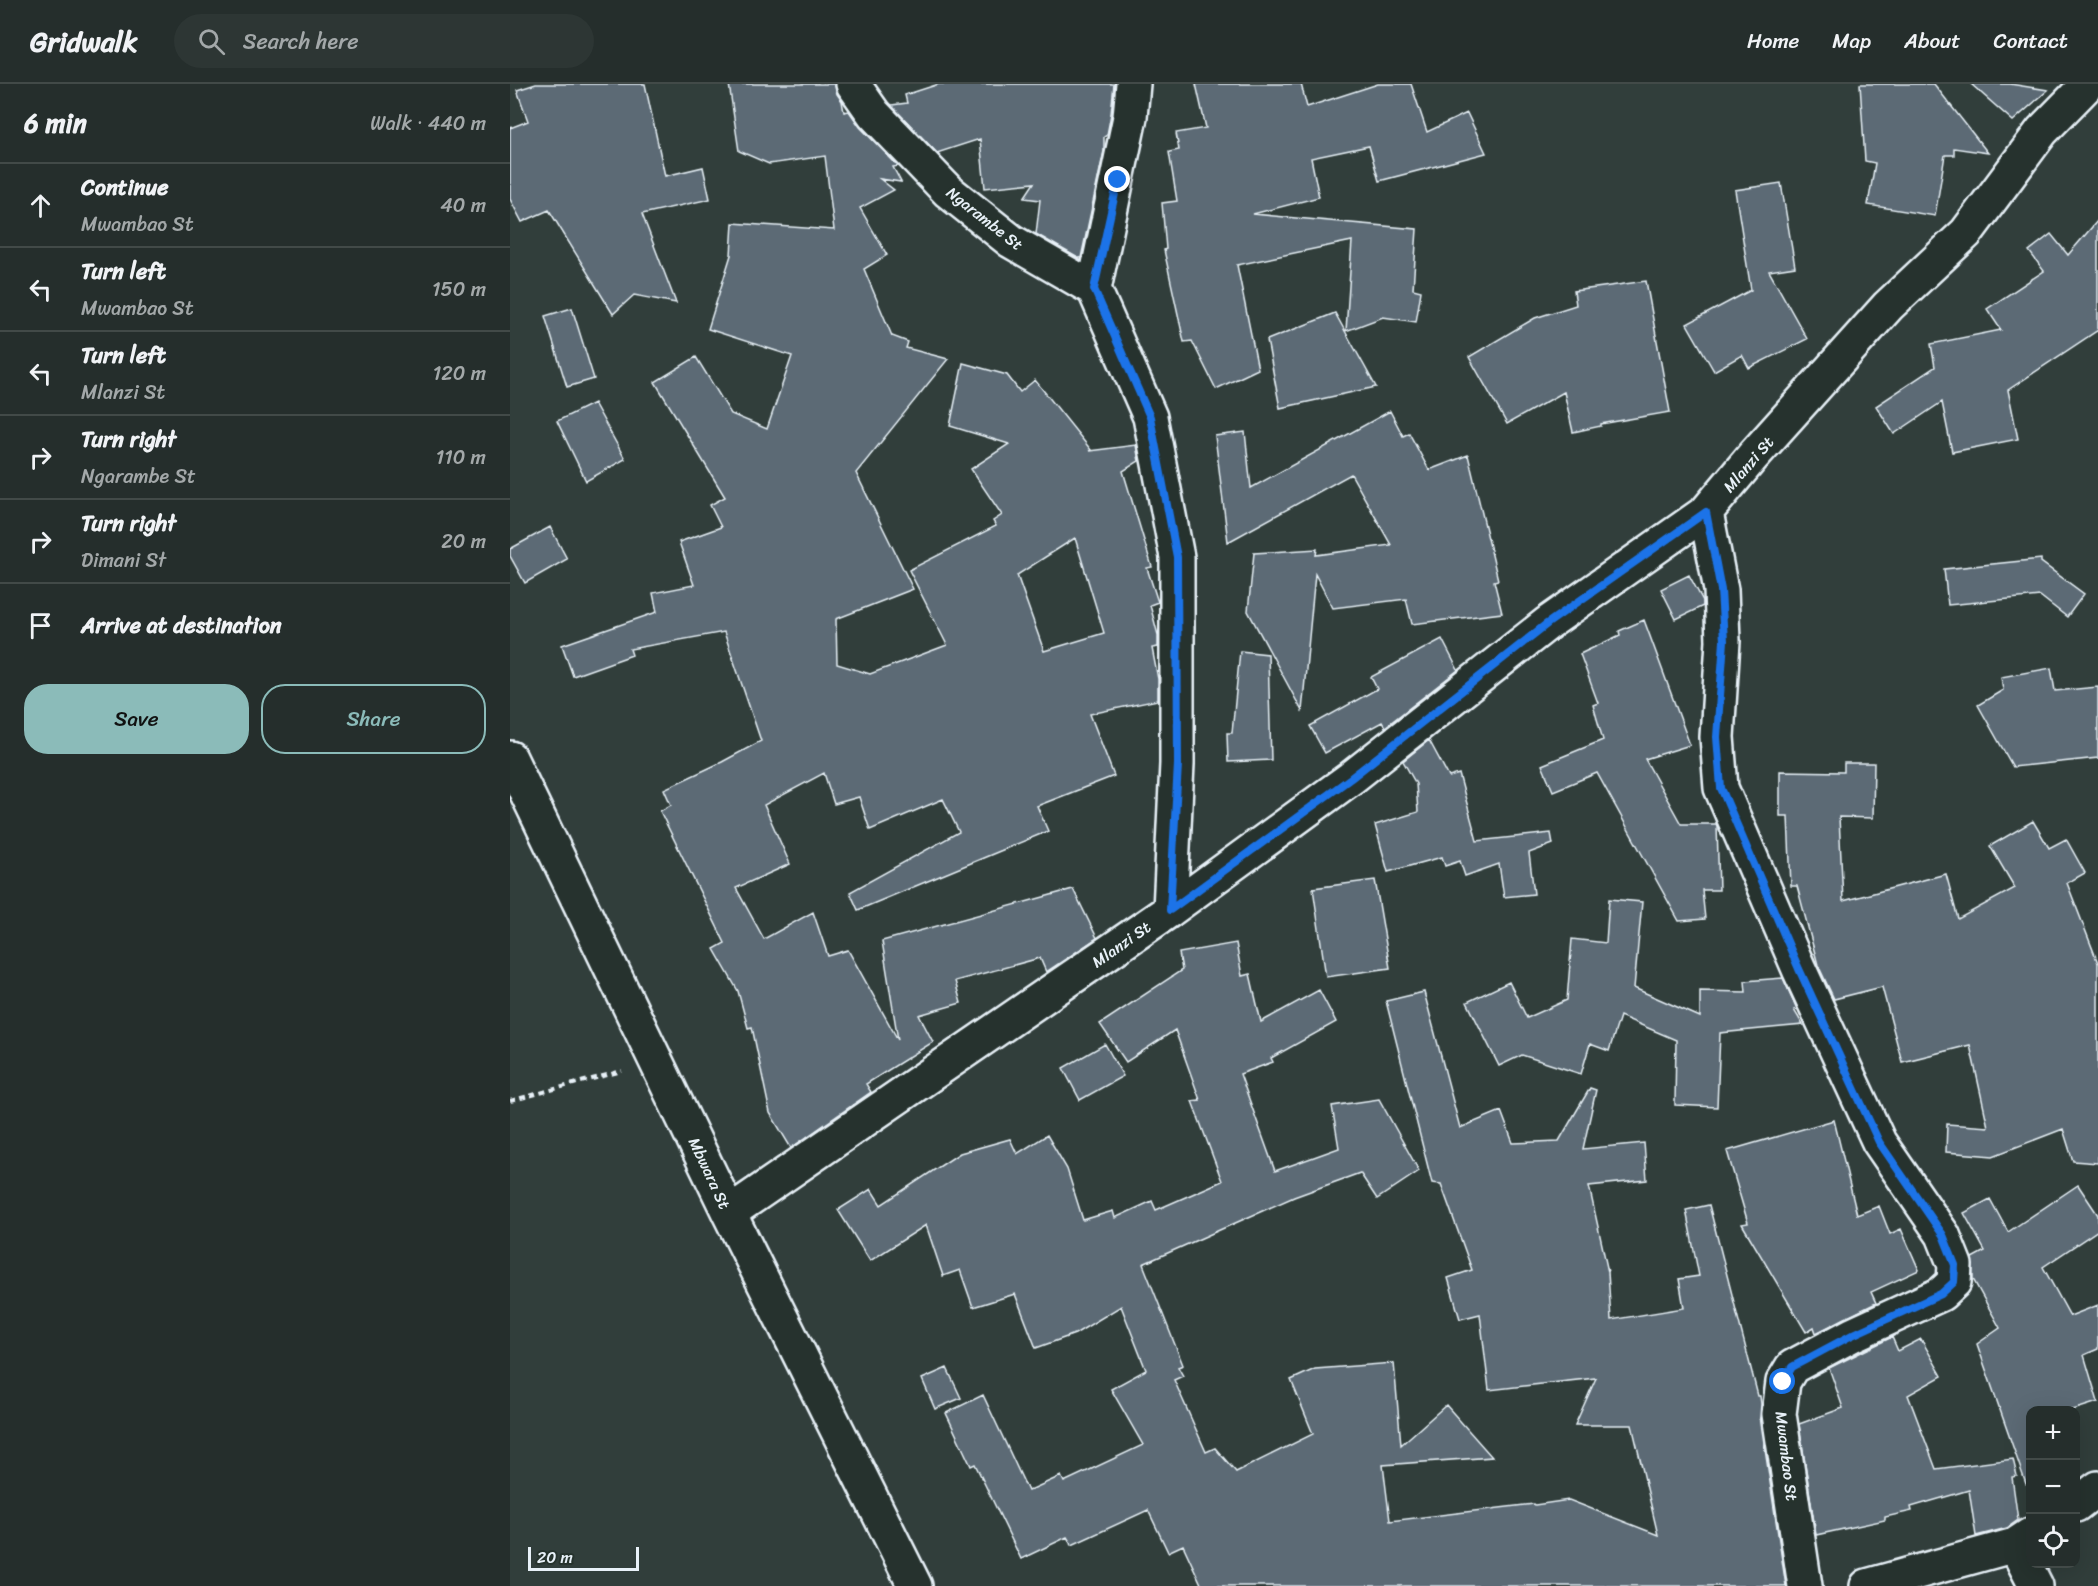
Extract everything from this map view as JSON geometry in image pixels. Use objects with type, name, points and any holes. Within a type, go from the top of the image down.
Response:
[{"type":"street","name":"Ngarambe St","points":[[853,84],[874,114],[948,191],[1011,241],[1094,289]]},
{"type":"street","points":[[1133,84],[1130,117],[1094,289],[1150,417],[1177,557],[1178,764],[1170,910]]},
{"type":"street","name":"Mlanzi St","points":[[729,1213],[1170,910],[1351,778],[1548,623],[1706,512],[1753,456],[1888,306],[1966,233],[2043,131],[2088,84]]},
{"type":"street","name":"Mwambao St","points":[[1706,512],[1721,590],[1724,641],[1717,737],[1721,788],[1799,969],[1879,1142],[1943,1235],[1955,1265],[1954,1282],[1941,1294],[1852,1335],[1792,1367],[1783,1382],[1779,1414],[1805,1586]]},
{"type":"street","name":"Mbwara St","points":[[510,758],[729,1213],[915,1586]]},
{"type":"street","points":[[2080,1502],[2098,1488]]},
{"type":"street","points":[[1867,1586],[2023,1540],[2036,1586]]},
{"type":"path","points":[[510,1101],[657,1061]]},
{"type":"building","points":[[536,84],[645,84],[665,176],[703,167],[710,199],[642,214],[676,303],[634,295],[613,314],[549,210],[522,222],[510,199],[510,128],[528,121],[517,90]]},
{"type":"building","points":[[729,84],[835,84],[844,112],[849,111],[860,127],[898,166],[893,167],[901,182],[880,179],[894,190],[860,208],[887,255],[864,269],[892,336],[908,342],[906,348],[948,359],[856,473],[913,589],[836,619],[837,664],[870,674],[947,645],[909,570],[996,526],[993,521],[1002,515],[971,469],[1009,444],[950,426],[963,363],[1007,375],[1020,392],[1035,380],[1091,450],[1089,451],[1136,445],[1139,461],[1123,471],[1152,567],[1147,568],[1158,602],[1150,605],[1158,635],[1158,647],[1152,648],[1158,679],[1158,700],[1090,714],[1114,776],[1037,806],[1048,831],[858,910],[850,892],[959,832],[943,799],[870,830],[859,797],[834,804],[824,773],[764,805],[790,864],[736,888],[764,939],[813,912],[828,956],[848,950],[898,1040],[882,941],[1073,889],[1097,938],[1046,972],[1040,958],[955,981],[961,1003],[919,1015],[933,1042],[866,1084],[871,1092],[791,1148],[770,1113],[752,1027],[748,1028],[738,991],[714,949],[725,943],[660,811],[671,805],[664,789],[761,741],[724,632],[630,649],[632,655],[573,676],[562,645],[657,612],[653,593],[694,585],[679,542],[721,527],[710,505],[725,497],[655,382],[696,357],[731,414],[767,429],[792,356],[708,329],[731,255],[733,223],[834,230],[825,156],[769,164],[739,151]],"holes":[[[1075,538],[1104,633],[1044,651],[1017,575]]]},
{"type":"building","points":[[939,84],[1114,84],[1111,114],[1107,135],[1104,137],[1104,151],[1081,258],[1036,234],[1040,200],[1024,198],[1034,183],[985,188],[980,139],[937,153],[891,105],[907,103],[905,95]]},
{"type":"building","points":[[1196,84],[1301,84],[1307,107],[1378,84],[1411,84],[1427,132],[1467,113],[1486,153],[1379,181],[1369,146],[1311,158],[1319,197],[1253,214],[1417,229],[1413,289],[1421,291],[1416,322],[1383,317],[1346,331],[1352,241],[1237,265],[1258,369],[1216,389],[1192,341],[1184,342],[1164,250],[1166,249],[1162,203],[1177,201],[1169,152],[1179,150],[1176,133],[1206,128]]},
{"type":"building","points":[[1860,84],[1934,84],[1988,153],[1954,148],[1954,155],[1945,155],[1935,216],[1868,205],[1875,163],[1865,161]]},
{"type":"building","points":[[1971,84],[2010,84],[2048,90],[2013,121]]},
{"type":"building","points":[[1781,183],[1795,267],[1769,271],[1807,339],[1749,368],[1742,355],[1714,371],[1687,324],[1751,290],[1735,190]]},
{"type":"building","points":[[2098,220],[2098,330],[2008,390],[2018,439],[1952,452],[1942,402],[1894,434],[1876,406],[1935,367],[1931,344],[2001,330],[1987,309],[2044,271],[2029,251],[2051,234],[2068,255]]},
{"type":"building","points":[[1646,281],[1670,412],[1601,424],[1601,426],[1573,432],[1564,392],[1507,424],[1469,357],[1535,318],[1576,305],[1574,291]]},
{"type":"building","points":[[572,308],[594,379],[567,387],[545,316]]},
{"type":"building","points":[[1335,313],[1376,387],[1280,408],[1267,340]]},
{"type":"building","points":[[594,403],[625,459],[586,481],[557,421]]},
{"type":"building","points":[[1390,411],[1403,436],[1409,433],[1429,470],[1468,455],[1498,580],[1494,581],[1502,613],[1412,624],[1406,599],[1333,608],[1315,574],[1302,711],[1248,611],[1254,553],[1317,549],[1316,555],[1391,545],[1351,474],[1228,542],[1215,436],[1245,432],[1251,488]]},
{"type":"building","points":[[550,527],[567,559],[525,583],[510,556],[510,549]]},
{"type":"building","points":[[2041,559],[2041,562],[2084,594],[2067,617],[2040,596],[1948,605],[1944,569]]},
{"type":"building","points":[[1689,575],[1703,601],[1703,606],[1676,619],[1661,589]]},
{"type":"building","points":[[1644,620],[1690,745],[1645,759],[1681,824],[1716,824],[1717,826],[1719,890],[1702,890],[1705,919],[1679,921],[1597,773],[1553,791],[1542,765],[1603,740],[1593,705],[1598,703],[1580,654],[1620,635],[1619,631]]},
{"type":"building","points":[[1442,639],[1458,670],[1385,727],[1382,722],[1325,753],[1310,726],[1377,689],[1371,677]]},
{"type":"building","points":[[1240,651],[1268,654],[1271,760],[1228,762],[1227,733],[1232,733]]},
{"type":"building","points":[[2051,668],[2055,691],[2098,687],[2098,758],[2013,767],[1978,705],[2003,690],[2001,677]]},
{"type":"building","points":[[1429,740],[1449,777],[1459,774],[1477,841],[1551,833],[1553,844],[1529,853],[1534,894],[1504,897],[1499,864],[1465,876],[1460,861],[1445,866],[1442,857],[1388,872],[1375,825],[1418,812],[1416,784],[1403,761]]},
{"type":"building","points":[[1844,763],[1874,763],[1873,818],[1839,817],[1843,901],[1946,874],[1958,919],[2015,888],[1990,846],[2033,821],[2049,848],[2066,839],[2085,873],[2067,883],[2098,963],[2098,1163],[2073,1161],[2063,1129],[1993,1156],[1946,1152],[1947,1124],[1988,1127],[1970,1045],[1902,1062],[1882,987],[1834,999],[1818,965],[1797,886],[1791,886],[1788,816],[1780,816],[1780,771],[1844,772]]},
{"type":"building","points":[[1375,880],[1390,968],[1326,977],[1313,888]]},
{"type":"building","points":[[1609,899],[1642,902],[1634,988],[1700,1017],[1700,991],[1746,992],[1745,981],[1783,978],[1797,1009],[1794,1010],[1803,1025],[1720,1033],[1717,1107],[1675,1105],[1676,1040],[1620,1016],[1609,1051],[1590,1044],[1581,1074],[1522,1055],[1499,1066],[1467,1002],[1509,982],[1527,1018],[1567,1000],[1572,939],[1606,943]]},
{"type":"building","points":[[1236,943],[1242,976],[1250,974],[1261,1022],[1319,990],[1336,1022],[1271,1058],[1273,1062],[1240,1074],[1275,1171],[1339,1148],[1332,1106],[1379,1099],[1419,1171],[1377,1199],[1360,1173],[1294,1197],[1143,1264],[1183,1365],[1178,1367],[1183,1376],[1174,1380],[1206,1452],[1215,1448],[1236,1472],[1313,1434],[1291,1380],[1315,1369],[1394,1363],[1401,1445],[1446,1405],[1492,1457],[1383,1465],[1390,1521],[1569,1500],[1658,1535],[1632,1425],[1575,1425],[1596,1378],[1489,1390],[1480,1314],[1460,1319],[1448,1278],[1472,1270],[1441,1184],[1432,1183],[1386,1001],[1424,992],[1460,1128],[1501,1111],[1513,1143],[1559,1141],[1590,1088],[1596,1090],[1583,1149],[1644,1143],[1647,1180],[1589,1186],[1608,1272],[1611,1320],[1684,1308],[1679,1279],[1699,1276],[1686,1210],[1709,1205],[1758,1396],[1760,1396],[1760,1417],[1786,1586],[1202,1586],[1183,1545],[1168,1552],[1148,1510],[1072,1545],[1067,1537],[1021,1559],[975,1464],[971,1466],[946,1413],[983,1395],[1028,1491],[1061,1476],[1064,1482],[1143,1445],[1111,1389],[1146,1370],[1121,1306],[1075,1334],[1036,1348],[1015,1294],[973,1307],[960,1270],[943,1276],[926,1225],[870,1261],[838,1210],[871,1189],[881,1205],[960,1153],[1010,1139],[1017,1154],[1047,1135],[1067,1169],[1083,1220],[1113,1211],[1115,1218],[1152,1201],[1156,1210],[1222,1181],[1192,1101],[1200,1100],[1175,1030],[1126,1062],[1100,1024],[1182,970],[1179,953]]},
{"type":"building","points":[[1105,1044],[1123,1076],[1080,1100],[1063,1068]]},
{"type":"building","points":[[1834,1120],[1857,1215],[1879,1206],[1890,1234],[1901,1229],[1919,1270],[1871,1292],[1876,1303],[1816,1333],[1814,1327],[1806,1332],[1742,1224],[1748,1223],[1727,1151]]},
{"type":"building","points":[[2078,1185],[2098,1215],[2098,1230],[2043,1267],[2070,1316],[2098,1305],[2098,1349],[2084,1355],[2098,1402],[2080,1408],[2026,1406],[2026,1484],[1977,1344],[2000,1328],[1973,1279],[1972,1258],[1985,1251],[1964,1213],[1990,1199],[2008,1232]]},
{"type":"building","points":[[1892,1337],[1898,1351],[1921,1339],[1942,1376],[1908,1395],[1936,1469],[2013,1459],[2017,1476],[2012,1477],[2018,1520],[2007,1528],[1976,1536],[1969,1490],[1911,1507],[1912,1511],[1885,1517],[1885,1520],[1816,1535],[1799,1424],[1843,1408],[1829,1368]]},
{"type":"building","points":[[947,1368],[961,1398],[935,1409],[922,1379]]},
{"type":"route","points":[[1118,180],[1094,289],[1150,417],[1177,557],[1178,764],[1170,910],[1351,778],[1548,623],[1706,512],[1721,590],[1724,641],[1717,737],[1721,788],[1799,969],[1879,1142],[1943,1235],[1955,1265],[1954,1282],[1941,1294],[1852,1335],[1792,1367],[1783,1382]]}]
